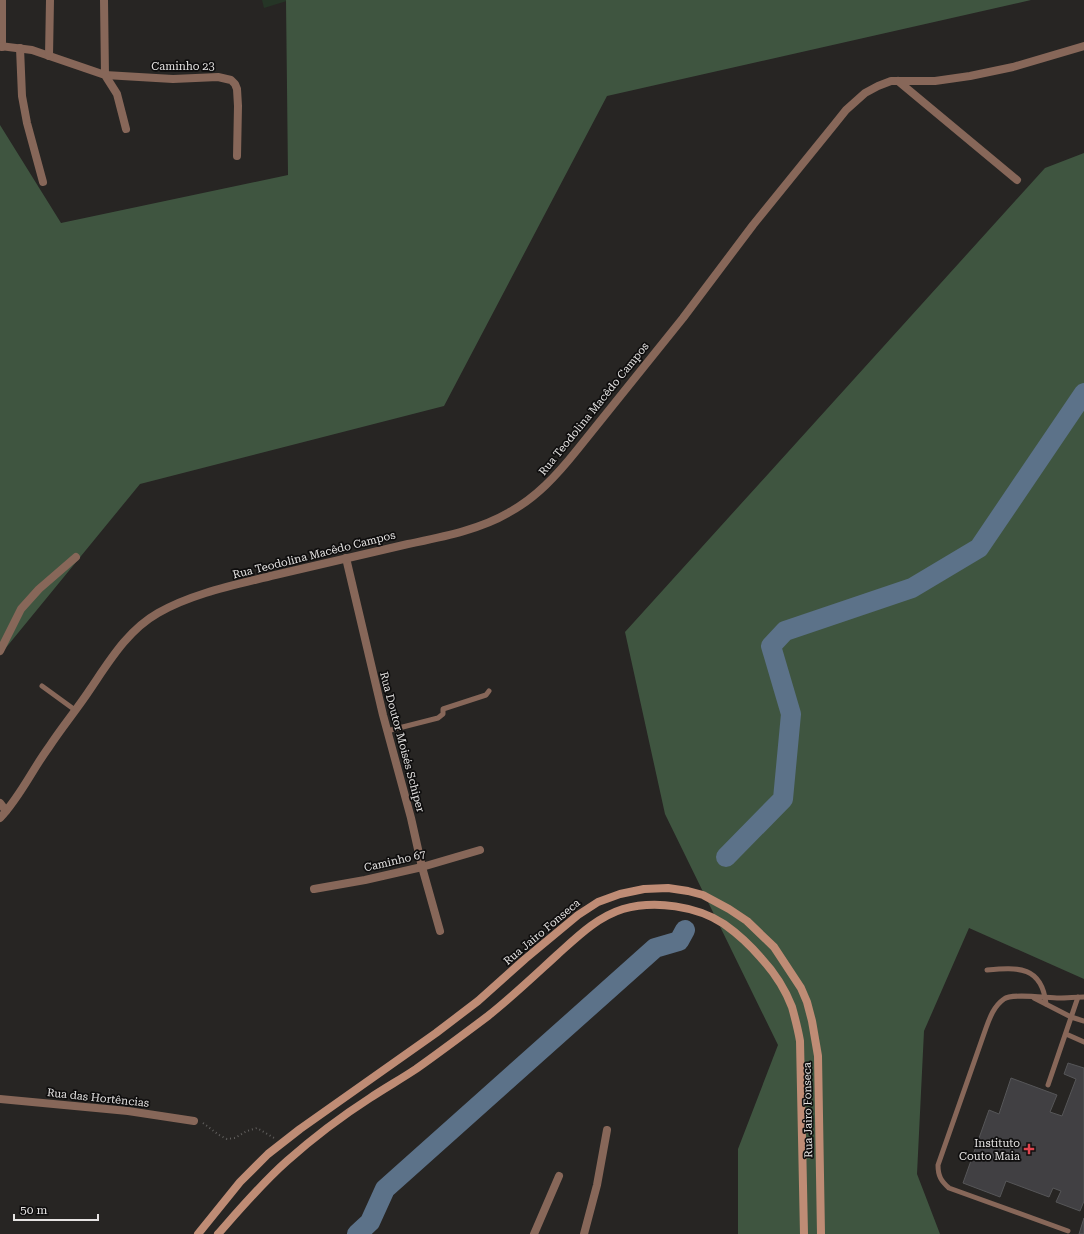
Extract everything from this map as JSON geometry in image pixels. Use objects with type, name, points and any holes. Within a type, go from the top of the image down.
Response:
[{"type":"main road","name":"Rua Jairo Fonseca","points":[[198,1234],[240,1182],[268,1154],[300,1129],[436,1033],[478,1001],[559,929],[586,909],[609,897],[644,889],[668,888],[703,895],[723,905],[738,915],[757,930],[774,947],[801,988],[812,1021],[818,1056],[821,1234]]},
{"type":"main road","name":"Rua Jairo Fonseca","points":[[218,1234],[257,1189],[288,1160],[357,1107],[454,1042],[489,1015],[590,926],[606,916],[624,909],[664,905],[686,908],[699,912],[722,923],[740,936],[772,970],[786,994],[791,1006],[800,1041],[804,1234]]},
{"type":"street","points":[[2,0],[1,46],[32,50],[105,75]]},
{"type":"street","points":[[49,56],[50,0]]},
{"type":"street","points":[[104,0],[105,75],[117,94],[126,129]]},
{"type":"street","name":"Rua Teodolina Macêdo Campos","points":[[0,818],[17,797],[49,747],[110,660],[128,637],[144,623],[159,613],[200,595],[247,582],[444,536],[483,524],[507,514],[537,493],[570,459],[702,293],[753,225],[841,116],[859,98],[871,89],[884,83],[898,81],[935,81],[970,76],[1013,67],[1084,46]]},
{"type":"street","points":[[20,48],[22,96],[27,123],[43,182]]},
{"type":"street","name":"Caminho 23","points":[[105,75],[173,79],[218,77],[231,80],[237,89],[237,156]]},
{"type":"street","points":[[898,81],[1017,180]]},
{"type":"street","points":[[0,651],[21,609],[39,589],[76,557]]},
{"type":"street","name":"Rua Doutor Moisés Schiper","points":[[346,558],[387,731],[440,930]]},
{"type":"street","points":[[0,803],[6,811]]},
{"type":"street","name":"Caminho 67","points":[[314,889],[365,880],[422,867],[480,850]]},
{"type":"street","name":"Rua das Hortências","points":[[0,1099],[128,1111],[194,1121]]},
{"type":"street","points":[[584,1234],[597,1185],[608,1130]]},
{"type":"street","points":[[534,1234],[559,1176]]},
{"type":"lane","points":[[42,686],[75,710]]},
{"type":"lane","points":[[387,731],[438,718],[442,714],[443,709],[486,695],[489,691]]},
{"type":"lane","points":[[987,970],[1014,969],[1029,972],[1037,979],[1043,989],[1046,1004]]},
{"type":"lane","points":[[1048,1085],[1071,1017],[1081,997],[1007,997],[998,1004],[986,1028],[940,1158],[938,1172],[940,1178],[949,1188],[1068,1231]]},
{"type":"lane","points":[[1032,998],[1071,1017],[1084,1021]]},
{"type":"lane","points":[[1066,1034],[1084,1042]]},
{"type":"path","points":[[194,1121],[203,1123],[227,1139],[235,1138],[247,1131],[257,1128],[282,1143]]},
{"type":"green space","points":[[262,0],[290,0],[264,8]]},
{"type":"green space","points":[[286,0],[1031,0],[607,96],[444,406],[140,484],[0,655],[0,125],[61,223],[288,175]]},
{"type":"green space","points":[[1084,153],[1084,979],[969,928],[924,1031],[917,1174],[940,1234],[738,1234],[738,1149],[778,1045],[665,814],[625,632],[1045,168]]},
{"type":"building","name":"Instituto Couto Maia","points":[[1068,1063],[1084,1068],[1084,1201],[1080,1211],[1056,1202],[1061,1191],[1053,1188],[1049,1197],[1006,1181],[1000,1197],[963,1183],[989,1110],[999,1114],[1011,1078],[1057,1095],[1050,1112],[1062,1116],[1076,1079],[1064,1074]]},
{"type":"building","points":[[1084,1218],[1084,1234],[1079,1234]]},
{"type":"waterway","points":[[726,857],[783,799],[791,714],[771,646],[785,631],[912,588],[979,548],[1084,393]]},
{"type":"waterway","points":[[357,1234],[370,1222],[385,1189],[655,948],[679,941],[685,930]]},
{"type":"place","name":"Instituto Couto Maia","points":[[1029,1149]]}]
